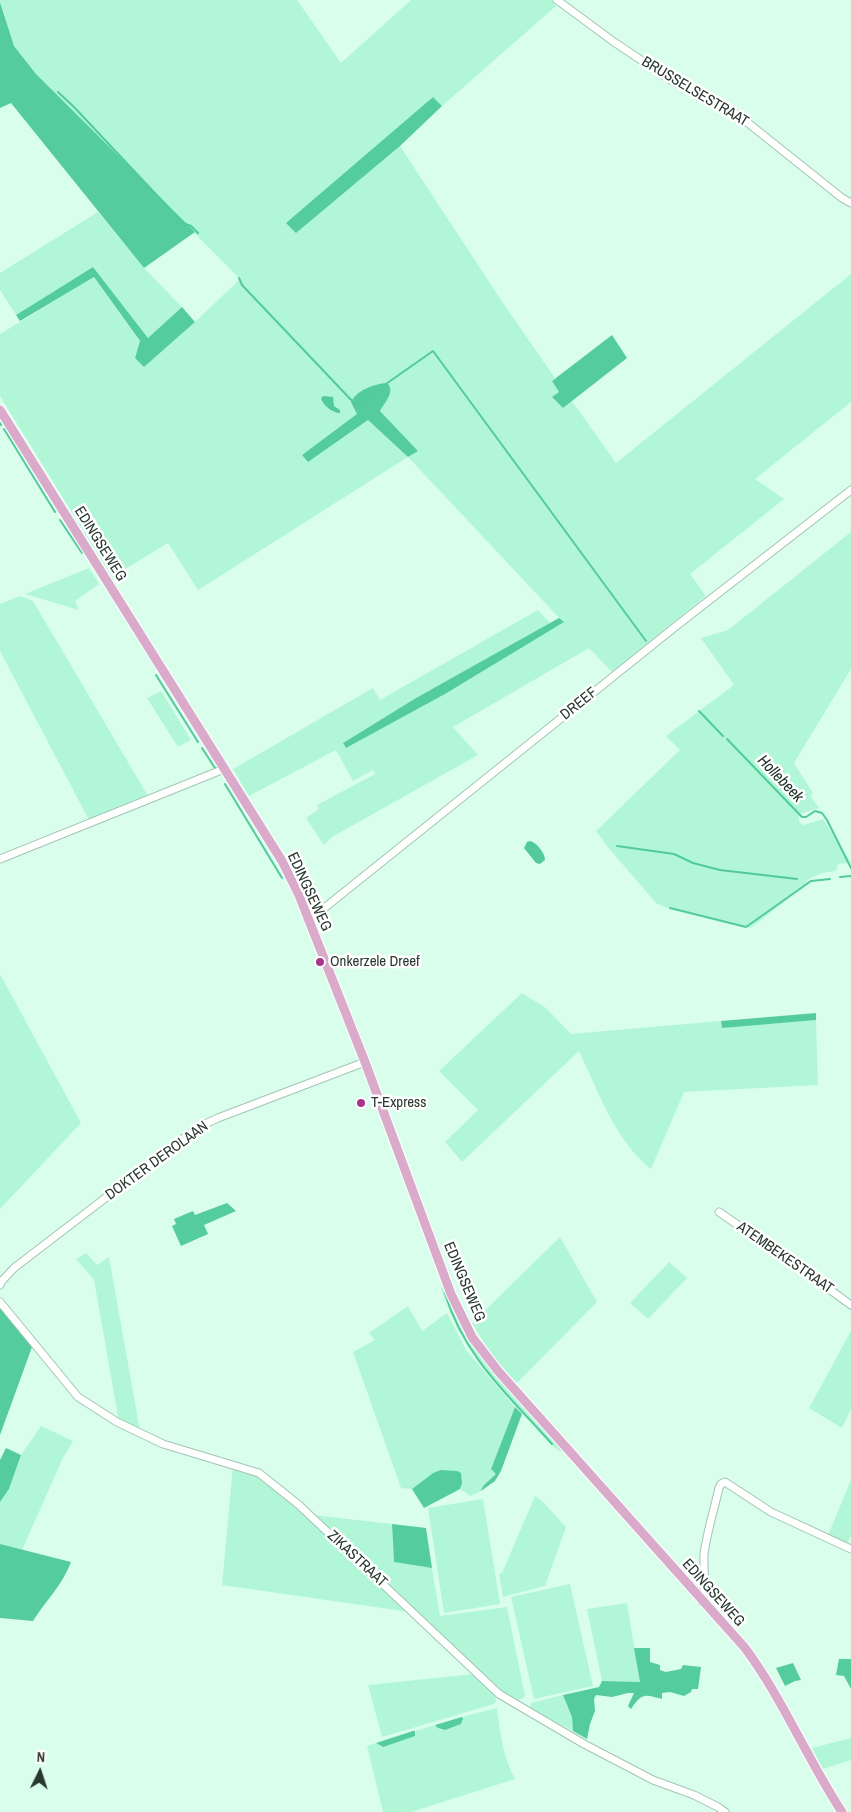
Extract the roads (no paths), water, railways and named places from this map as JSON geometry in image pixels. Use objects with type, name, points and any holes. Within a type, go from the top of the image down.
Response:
[{"type":"main road","name":"EDINGSEWEG","points":[[0,410],[282,861],[300,895],[365,1062],[451,1294],[472,1337],[490,1362],[745,1648],[765,1675],[813,1764],[842,1812]]},
{"type":"street","name":"BRUSSELSESTRAAT","points":[[561,1],[614,42],[671,80],[706,100],[738,115],[842,198],[851,203]]},
{"type":"street","name":"DREEF","points":[[308,918],[318,913],[680,623],[851,490]]},
{"type":"street","points":[[0,859],[224,769]]},
{"type":"street","name":"DOKTER DEROLAAN","points":[[0,1285],[14,1268],[181,1140],[205,1124],[365,1062]]},
{"type":"street","name":"ATEMBEKESTRAAT","points":[[719,1212],[851,1305]]},
{"type":"street","name":"ZIKASTRAAT","points":[[0,1302],[78,1397],[117,1422],[164,1444],[259,1473],[299,1506],[498,1694],[584,1744],[653,1780],[694,1795],[725,1812]]},
{"type":"street","points":[[702,1602],[705,1592],[705,1547],[719,1488],[725,1482],[771,1512],[851,1549]]},
{"type":"waterway","points":[[58,92],[183,223],[191,226],[198,233]]},
{"type":"waterway","points":[[239,278],[242,285],[356,405],[433,351],[646,641]]},
{"type":"waterway","points":[[4,429],[55,512]]},
{"type":"waterway","points":[[60,520],[82,553]]},
{"type":"waterway","points":[[156,675],[198,742]]},
{"type":"waterway","name":"Hollebeek","points":[[699,711],[723,736]]},
{"type":"waterway","name":"Hollebeek","points":[[727,739],[802,817],[806,817],[815,811],[822,813],[851,868]]},
{"type":"waterway","points":[[202,748],[215,768]]},
{"type":"waterway","points":[[225,784],[282,878]]},
{"type":"waterway","points":[[617,846],[674,854],[693,863],[720,870],[797,879]]},
{"type":"waterway","points":[[840,877],[851,876]]},
{"type":"waterway","points":[[670,908],[746,927],[811,881],[830,879]]},
{"type":"waterway","points":[[445,1293],[463,1337],[476,1356],[504,1392],[552,1444]]},
{"type":"place","name":"Onkerzele Dreef","points":[[320,962]]},
{"type":"place","name":"T-Express","points":[[361,1103]]}]
